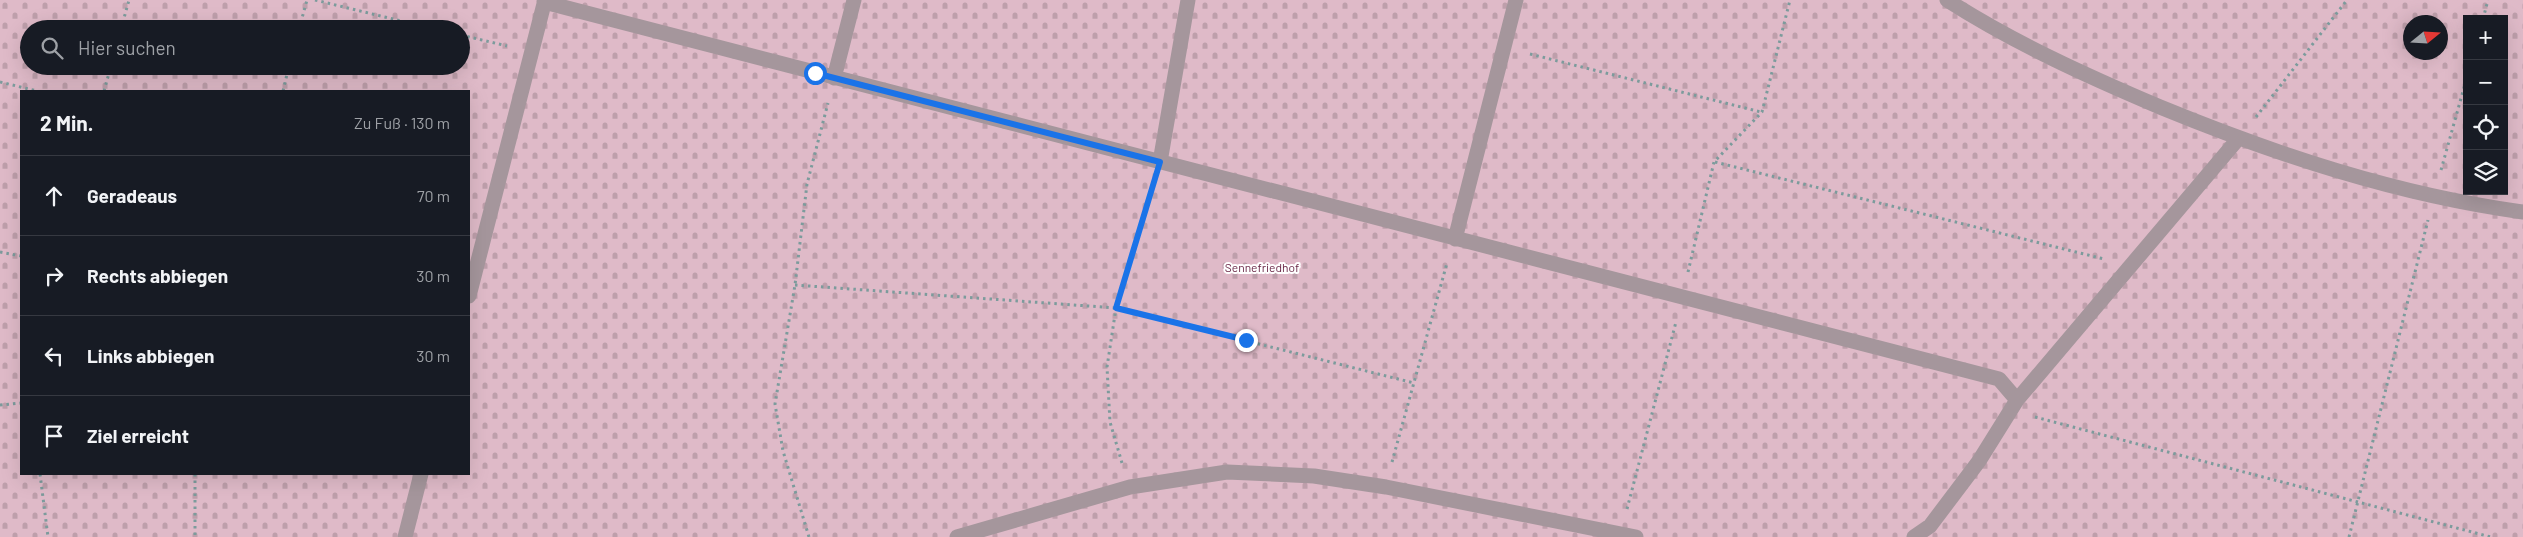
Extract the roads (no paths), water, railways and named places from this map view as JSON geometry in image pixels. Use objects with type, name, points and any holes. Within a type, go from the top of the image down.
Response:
[{"type":"lane","points":[[834,78],[854,0]]},
{"type":"lane","points":[[1160,162],[1188,0]]},
{"type":"lane","points":[[1455,239],[1516,0]]},
{"type":"lane","points":[[1946,0],[2084,75],[2238,139],[2354,176],[2467,204],[2523,212]]},
{"type":"lane","points":[[470,292],[545,1],[834,78],[1999,380],[2018,400]]},
{"type":"lane","points":[[1914,537],[1930,526],[1979,461],[2018,400],[2238,139]]},
{"type":"lane","points":[[957,537],[1130,487],[1227,472],[1314,476],[1386,487],[1628,536]]},
{"type":"lane","points":[[405,537],[421,475]]},
{"type":"park label","name":"Sennefriedhof","points":[[1262,268]]}]
